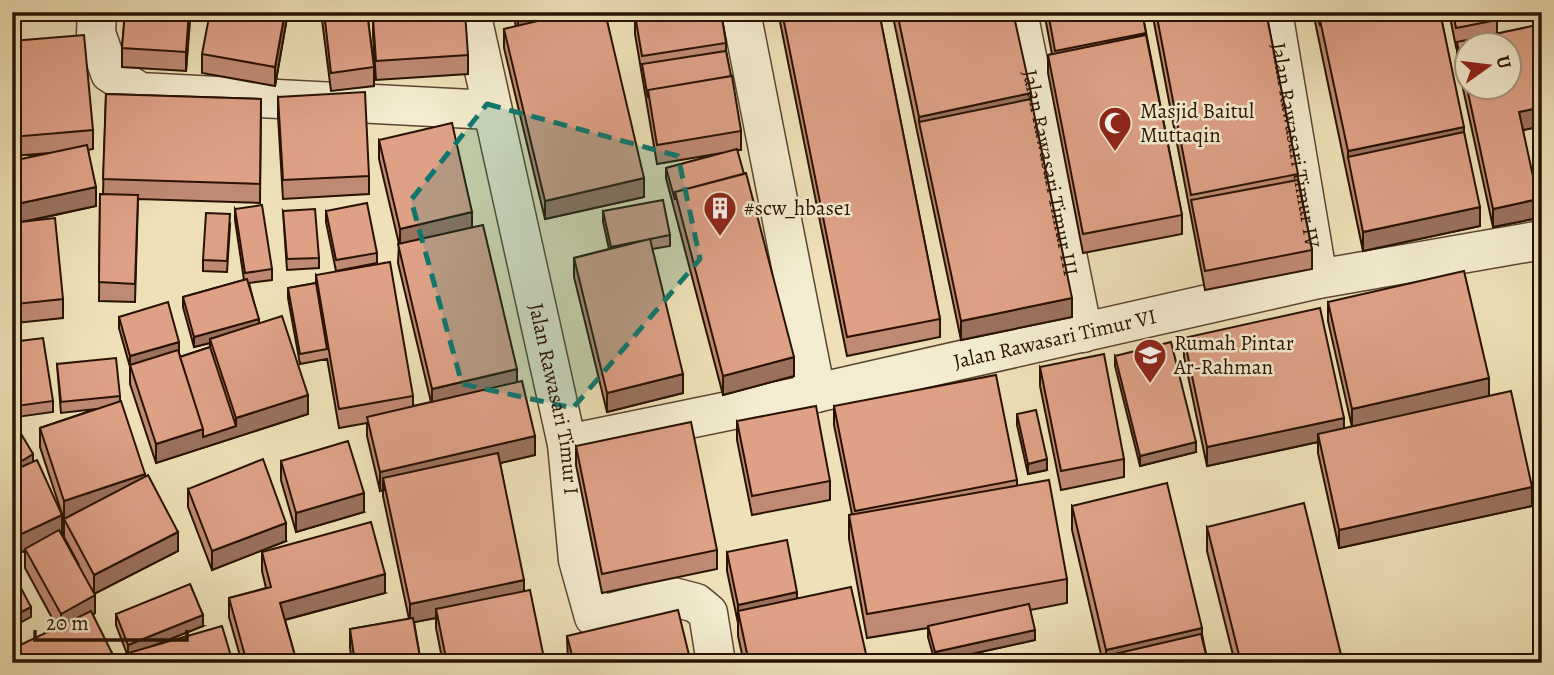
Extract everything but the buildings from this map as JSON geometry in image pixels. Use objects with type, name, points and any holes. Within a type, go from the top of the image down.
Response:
[{"type":"street","points":[[97,12],[96,33],[110,73],[141,92],[491,110]]},
{"type":"street","name":"Jalan Rawasari Timur I","points":[[471,12],[567,444],[578,560],[594,617],[673,597],[696,603],[708,613],[716,663]]},
{"type":"street","points":[[741,12],[816,393]]},
{"type":"street","name":"Jalan Rawasari Timur III","points":[[1018,12],[1083,333]]},
{"type":"street","name":"Jalan Rawasari Timur IV","points":[[1273,12],[1318,279]]},
{"type":"street","name":"Jalan Rawasari Timur VI","points":[[567,444],[816,393],[1318,279],[1542,240]]},
{"type":"highlighted area","points":[[487,104],[678,156],[700,259],[573,408],[462,384],[411,200]]},
{"type":"place","name":"Masjid Baitul Muttaqin","points":[[1115,153]]},
{"type":"place","name":"#scw_hbase1","points":[[720,238]]},
{"type":"place","name":"Rumah Pintar Ar-Rahman","points":[[1150,385]]}]
